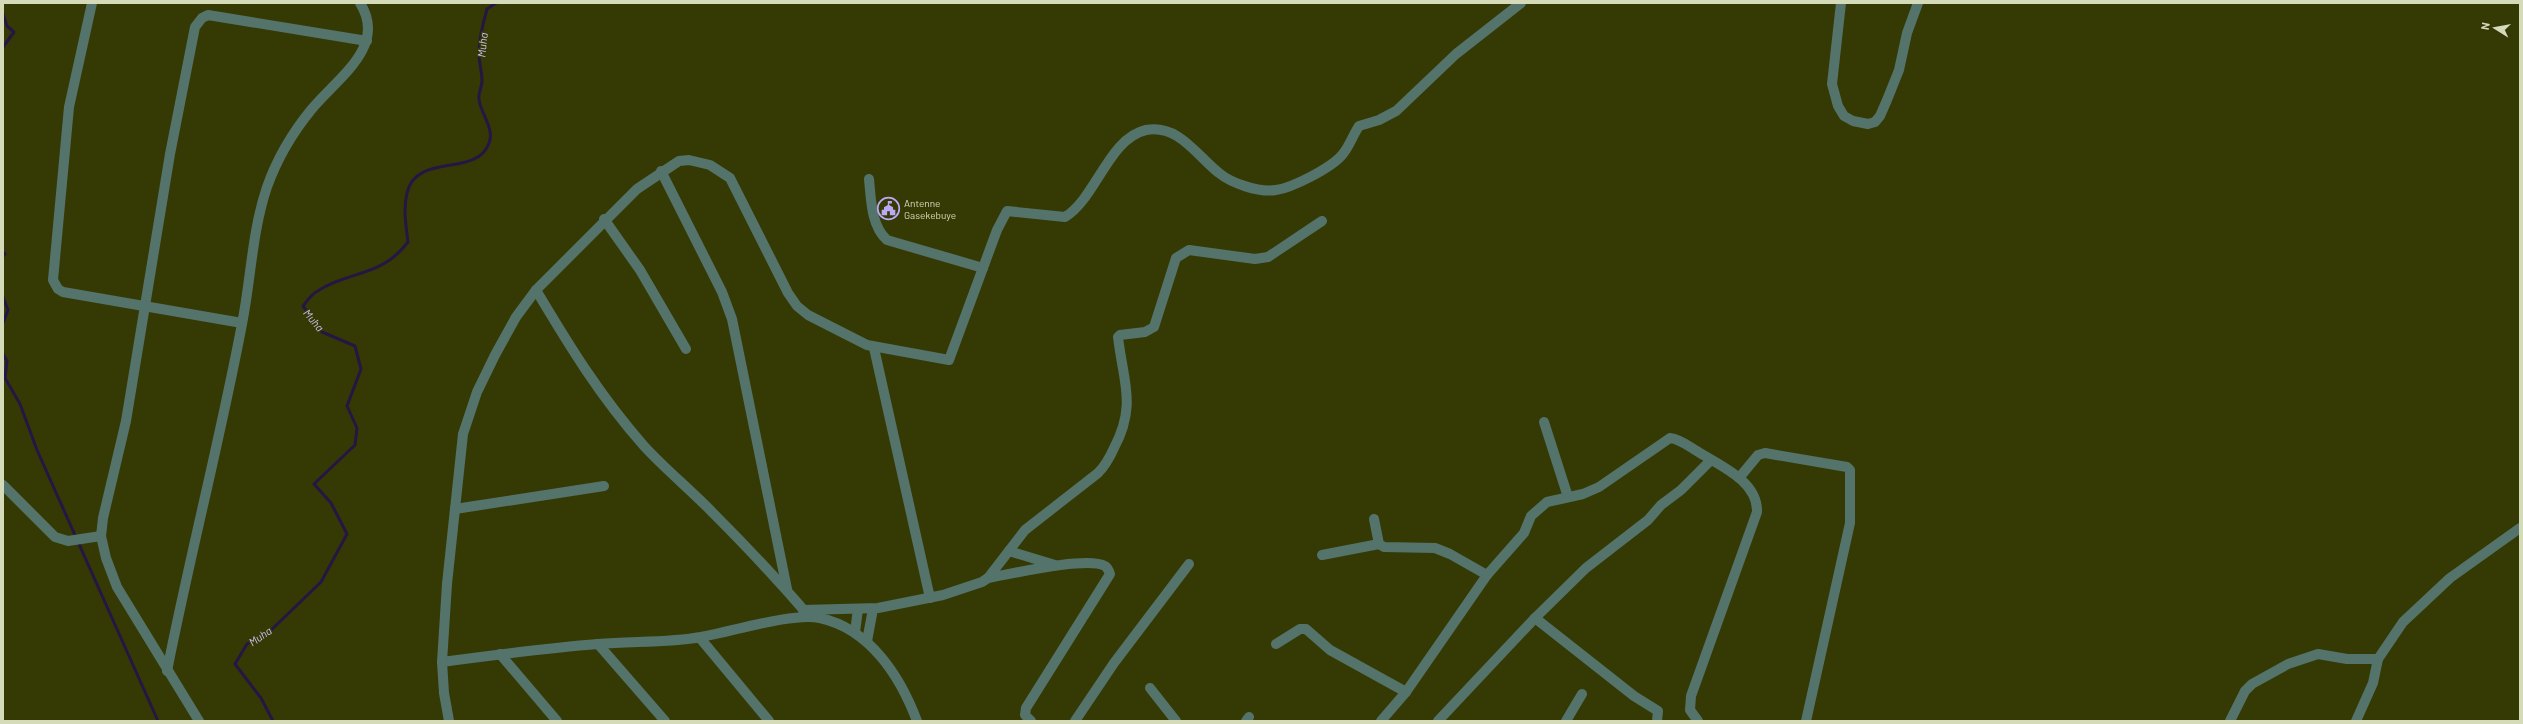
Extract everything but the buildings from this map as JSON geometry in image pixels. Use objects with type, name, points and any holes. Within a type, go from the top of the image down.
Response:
[{"type":"street","points":[[92,3],[69,107],[53,280],[55,286],[63,292],[242,323]]},
{"type":"street","points":[[167,671],[242,323],[256,230],[263,199],[272,172],[288,144],[312,109],[357,60],[367,41],[368,23],[360,3]]},
{"type":"street","points":[[449,721],[444,693],[442,662],[455,509],[463,434],[468,415],[495,355],[516,317],[536,290],[604,219],[637,189],[661,172],[679,161],[689,160],[710,165],[720,170],[730,178],[737,189],[764,250],[797,306],[808,315],[874,348],[949,360],[997,230],[1007,211],[1065,217],[1078,205],[1122,144],[1136,134],[1146,130],[1169,132],[1195,149],[1218,173],[1234,181],[1261,189],[1275,191],[1287,188],[1317,172],[1342,155],[1359,126],[1379,120],[1396,111],[1456,54],[1521,3]]},
{"type":"street","points":[[1841,3],[1832,84],[1838,106],[1844,116],[1853,121],[1868,124],[1874,122],[1880,116],[1885,105],[1899,70],[1907,33],[1918,3]]},
{"type":"street","points":[[199,721],[117,588],[106,558],[101,536],[147,307],[170,154],[195,27],[198,21],[208,15],[367,41]]},
{"type":"street","points":[[661,172],[722,292],[732,319],[787,589]]},
{"type":"street","points":[[869,179],[878,229],[887,240],[983,268]]},
{"type":"street","points":[[604,219],[640,270],[686,349]]},
{"type":"street","points":[[988,578],[1025,530],[1098,473],[1106,463],[1123,431],[1127,419],[1125,376],[1118,337],[1120,335],[1146,332],[1154,327],[1176,258],[1189,250],[1255,259],[1268,257],[1322,221]]},
{"type":"street","points":[[536,290],[578,362],[635,435],[666,469],[713,513],[787,589],[806,613],[854,632],[867,641],[895,676],[918,721]]},
{"type":"street","points":[[874,348],[930,598]]},
{"type":"street","points":[[1544,422],[1568,497]]},
{"type":"street","points":[[1386,719],[1487,575],[1524,533],[1531,516],[1547,502],[1583,494],[1598,487],[1670,438],[1711,460],[1739,478],[1755,497],[1757,512],[1691,696],[1690,710],[1698,721]]},
{"type":"street","points":[[1739,478],[1758,455],[1765,453],[1847,467],[1850,470],[1850,523],[1806,721]]},
{"type":"street","points":[[1438,721],[1535,618],[1586,568],[1648,520],[1661,504],[1681,490],[1711,460]]},
{"type":"street","points":[[3,485],[55,537],[68,542],[101,536]]},
{"type":"street","points":[[455,509],[604,486]]},
{"type":"street","points":[[1374,519],[1379,544],[1384,548],[1435,548],[1450,554],[1487,575]]},
{"type":"street","points":[[2356,721],[2373,683],[2378,659],[2403,622],[2450,578],[2520,528]]},
{"type":"street","points":[[1322,555],[1379,544]]},
{"type":"street","points":[[1009,551],[1057,566]]},
{"type":"street","points":[[442,662],[500,654],[598,644],[700,638],[806,613],[873,609],[930,598],[988,578],[1057,566],[1097,564],[1105,566],[1110,574],[1026,708],[1025,715],[1031,721]]},
{"type":"street","points":[[1075,721],[1114,663],[1189,564]]},
{"type":"street","points":[[854,632],[858,609]]},
{"type":"street","points":[[867,641],[873,609]]},
{"type":"street","points":[[1535,618],[1634,696],[1658,711],[1657,721]]},
{"type":"street","points":[[1276,644],[1300,628],[1306,629],[1330,650],[1406,692]]},
{"type":"street","points":[[700,638],[769,721]]},
{"type":"street","points":[[598,644],[665,721]]},
{"type":"street","points":[[500,654],[557,721]]},
{"type":"street","points":[[2230,721],[2245,691],[2252,684],[2288,664],[2318,654],[2347,659],[2378,659]]},
{"type":"street","points":[[1150,688],[1176,721]]},
{"type":"street","points":[[1566,721],[1582,694]]},
{"type":"waterway","name":"Muha","points":[[273,721],[261,698],[235,664],[247,644],[267,634],[321,582],[347,534],[331,503],[314,484],[355,445],[357,428],[347,406],[361,369],[355,346],[322,332],[303,306],[314,293],[328,285],[376,268],[398,254],[408,242],[405,218],[407,193],[413,181],[422,173],[434,168],[472,160],[482,154],[489,143],[490,132],[479,99],[482,81],[479,57],[480,43],[487,9],[496,3]]},
{"type":"waterway","points":[[3,14],[7,26],[14,32],[3,47]]},
{"type":"waterway","points":[[3,252],[5,254],[3,256]]},
{"type":"waterway","points":[[3,297],[8,310],[3,323]]},
{"type":"waterway","points":[[3,354],[7,361],[5,378],[20,404],[37,450],[158,721]]},
{"type":"place","name":"Antenne Gasekebuye","points":[[888,209]]}]
